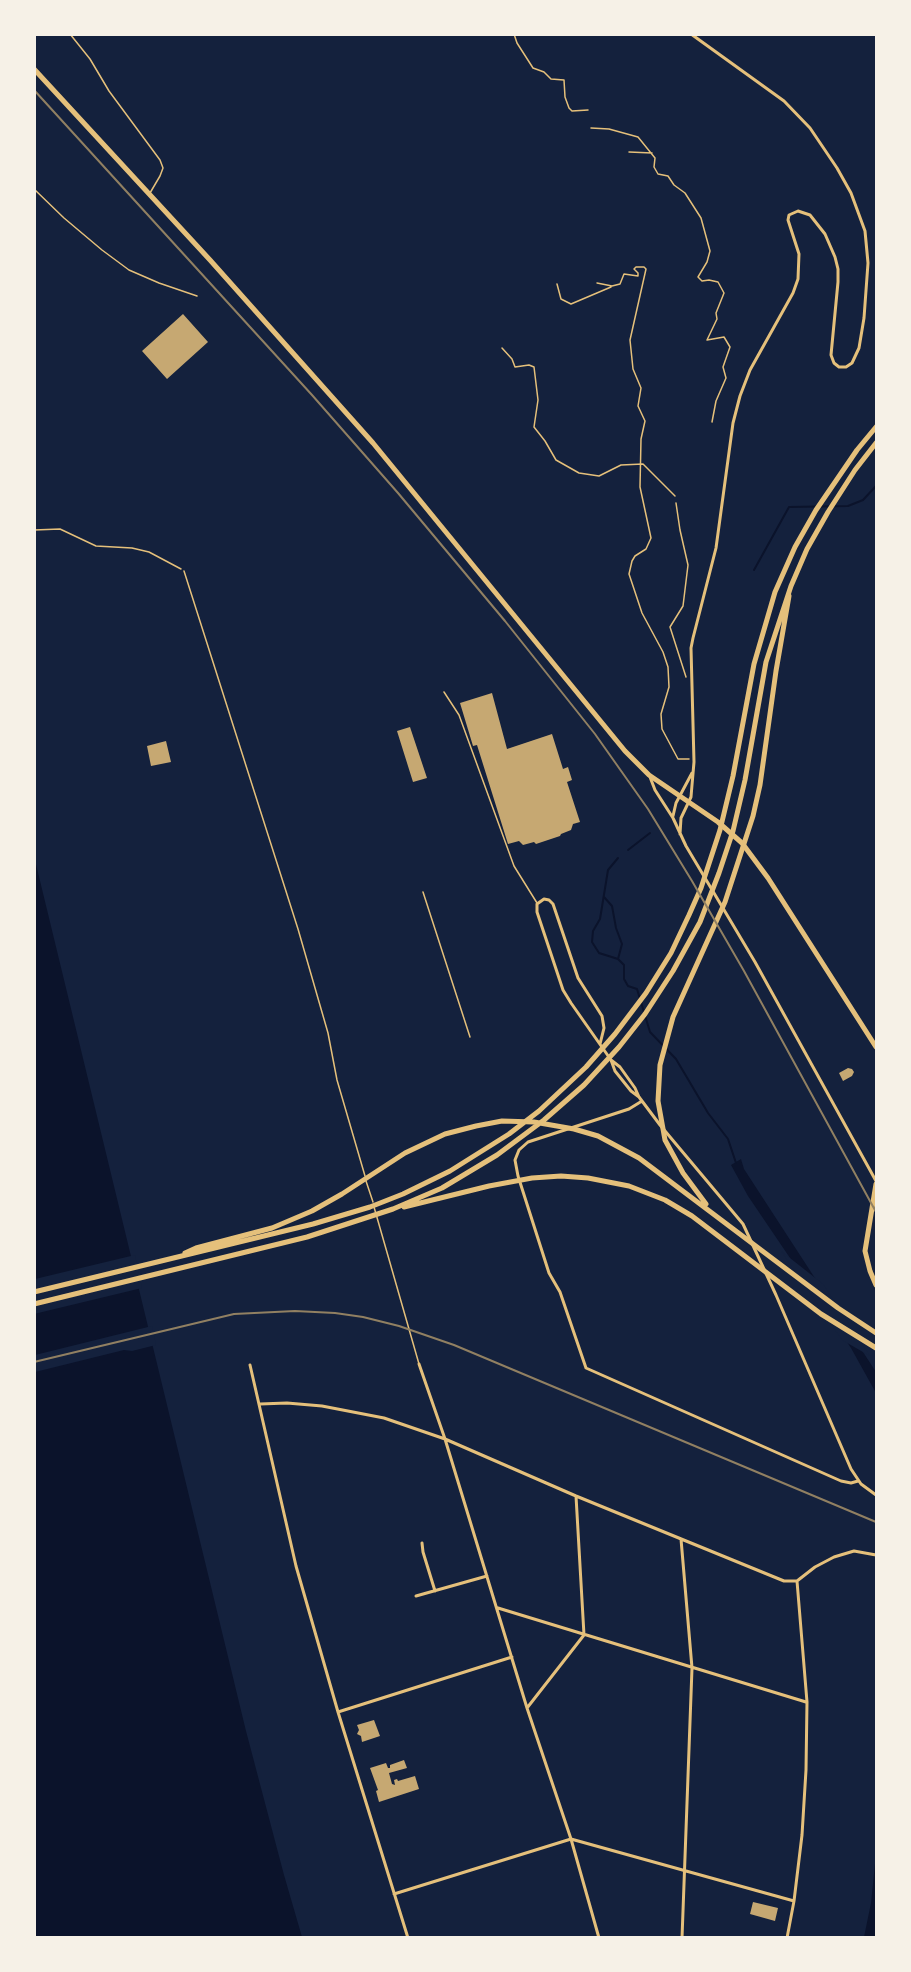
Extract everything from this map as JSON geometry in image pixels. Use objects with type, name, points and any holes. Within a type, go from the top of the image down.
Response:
[{"type":"main road","points":[[34,69],[373,443],[625,751],[650,776],[732,833],[747,849],[876,1047]]},
{"type":"main road","points":[[34,1292],[337,1217],[380,1203],[427,1183],[474,1157],[523,1124],[572,1082],[600,1052],[656,978],[679,937],[702,888],[727,804],[754,664],[768,613],[784,570],[821,501],[876,427]]},
{"type":"main road","points":[[34,1304],[316,1234],[393,1209],[429,1194],[465,1175],[517,1142],[584,1085],[638,1023],[666,982],[700,922],[724,859],[745,780],[770,648],[791,586],[822,520],[876,443]]},
{"type":"main road","points":[[712,1212],[682,1173],[668,1146],[658,1109],[659,1074],[662,1053],[673,1017],[725,902],[753,816],[760,785],[791,586]]},
{"type":"main road","points":[[175,1258],[196,1248],[272,1228],[312,1211],[405,1153],[460,1129],[502,1121],[545,1123],[598,1136],[647,1163],[838,1308],[876,1333]]},
{"type":"main road","points":[[393,1209],[532,1178],[561,1176],[588,1178],[629,1186],[672,1203],[692,1216],[821,1314],[876,1348]]},
{"type":"main road","points":[[876,1183],[865,1251],[876,1285]]},
{"type":"street","points":[[680,834],[681,821],[692,794],[694,759],[691,648],[711,570],[724,499],[733,423],[740,396],[750,370],[798,279],[799,254],[788,220],[789,215],[800,211],[810,216],[827,237],[835,257],[838,282],[831,356],[839,367],[846,367],[852,363],[859,348],[864,318],[868,256],[865,231],[851,193],[810,128],[784,100],[691,34]]},
{"type":"street","points":[[673,818],[679,797],[693,772]]},
{"type":"street","points":[[650,776],[680,834],[755,962],[876,1183]]},
{"type":"street","points":[[600,1044],[604,1028],[603,1020],[576,974],[555,907],[547,899],[537,904],[537,912],[562,986],[571,1004],[611,1060],[624,1083],[639,1097],[748,1233],[851,1468],[858,1480],[876,1495]]},
{"type":"street","points":[[642,1101],[629,1109],[528,1142],[519,1150],[515,1160],[549,1273],[560,1292],[586,1368],[841,1481],[851,1484],[858,1480]]},
{"type":"street","points":[[419,1364],[445,1439],[527,1708],[571,1839],[599,1938]]},
{"type":"street","points":[[250,1365],[296,1566],[338,1712],[408,1938]]},
{"type":"street","points":[[260,1404],[287,1403],[354,1411],[384,1418],[445,1439],[576,1496],[784,1581],[797,1581],[815,1567],[834,1557],[854,1551],[876,1556]]},
{"type":"street","points":[[527,1708],[584,1635],[576,1496]]},
{"type":"street","points":[[681,1539],[692,1668],[682,1938]]},
{"type":"street","points":[[422,1543],[435,1591]]},
{"type":"street","points":[[417,1596],[488,1576]]},
{"type":"street","points":[[787,1938],[802,1835],[806,1770],[807,1702],[797,1581]]},
{"type":"street","points":[[498,1608],[807,1702]]},
{"type":"street","points":[[338,1712],[512,1657]]},
{"type":"street","points":[[394,1894],[571,1839],[794,1901]]},
{"type":"lane","points":[[70,34],[160,160],[163,168],[149,194]]},
{"type":"lane","points":[[34,189],[64,218],[129,270],[197,296]]},
{"type":"lane","points":[[184,571],[298,929],[328,1033],[340,1091],[419,1364]]},
{"type":"lane","points":[[444,692],[459,715],[514,866],[537,904]]},
{"type":"path","points":[[514,34],[533,68],[544,72],[551,79],[564,80],[565,97],[569,108],[572,111],[588,110]]},
{"type":"path","points":[[591,128],[609,129],[638,137],[655,158],[654,167],[658,174],[668,176],[674,185],[685,193],[701,218],[710,251],[708,262],[698,277],[702,281],[718,282],[723,293],[716,314],[717,319],[707,340],[724,337],[730,347],[723,367],[726,378],[716,401],[712,422]]},
{"type":"path","points":[[629,152],[652,153]]},
{"type":"path","points":[[557,284],[561,299],[571,304],[621,283],[624,274],[638,276],[634,269],[636,267],[646,268],[630,340],[633,369],[641,388],[638,406],[645,421],[641,440],[640,487],[651,538],[646,549],[635,556],[632,561],[629,577],[642,613],[667,662],[669,687],[661,714],[662,729],[678,759],[694,759]]},
{"type":"path","points":[[597,283],[612,286]]},
{"type":"path","points":[[502,348],[512,359],[515,367],[529,365],[534,367],[538,400],[534,427],[546,441],[556,460],[579,473],[599,476],[621,465],[644,464],[675,496]]},
{"type":"path","points":[[676,502],[688,565],[683,606],[670,627],[692,694]]},
{"type":"path","points":[[34,530],[60,529],[96,546],[132,548],[149,552],[184,571]]},
{"type":"path","points":[[423,892],[470,1037]]},
{"type":"water","points":[[34,856],[246,1731],[302,1937],[35,1937]]},
{"type":"water","points":[[741,1159],[744,1169],[876,1372],[876,1393],[851,1348],[748,1196],[731,1165]]},
{"type":"water","points":[[876,1854],[876,1937],[864,1937],[871,1903]]},
{"type":"pier","points":[[781,1251],[823,1284],[870,1356],[842,1340]]},
{"type":"pier","points":[[135,1255],[142,1288],[34,1314],[35,1279]]},
{"type":"pier","points":[[152,1326],[156,1345],[132,1351],[124,1350],[35,1372],[35,1355]]},
{"type":"building","points":[[183,314],[208,342],[167,379],[142,351]]},
{"type":"building","points":[[492,693],[507,749],[552,734],[563,769],[568,767],[572,780],[567,782],[580,822],[573,824],[571,830],[560,836],[536,844],[534,842],[523,845],[519,841],[508,844],[477,745],[473,746],[460,703]]},
{"type":"building","points":[[410,727],[427,778],[413,782],[397,731]]},
{"type":"building","points":[[166,741],[171,762],[151,766],[147,746]]},
{"type":"building","points":[[848,1068],[854,1072],[852,1076],[843,1081],[839,1073]]},
{"type":"building","points":[[374,1720],[380,1736],[362,1742],[361,1736],[357,1734],[359,1730],[357,1725]]},
{"type":"building","points":[[404,1760],[407,1768],[389,1773],[392,1784],[395,1785],[394,1780],[415,1776],[419,1789],[379,1802],[376,1791],[378,1790],[370,1768],[386,1763],[390,1768],[390,1765]]},
{"type":"building","points":[[753,1902],[778,1908],[775,1921],[750,1914]]},
{"type":"waterway","points":[[754,570],[789,507],[848,506],[863,500],[876,486]]},
{"type":"waterway","points":[[628,850],[650,833]]},
{"type":"waterway","points":[[618,858],[608,870],[600,919],[593,931],[592,942],[599,953],[618,959],[624,965],[624,979],[628,986],[637,989],[650,1032],[676,1059],[708,1113],[728,1139],[736,1163]]},
{"type":"waterway","points":[[604,897],[612,906],[622,944],[618,959]]},
{"type":"railway","points":[[34,90],[312,395],[398,493],[505,621],[595,734],[648,809],[692,881],[876,1212]]},
{"type":"railway","points":[[34,1362],[234,1314],[295,1311],[363,1317],[399,1326],[454,1345],[876,1522]]}]
